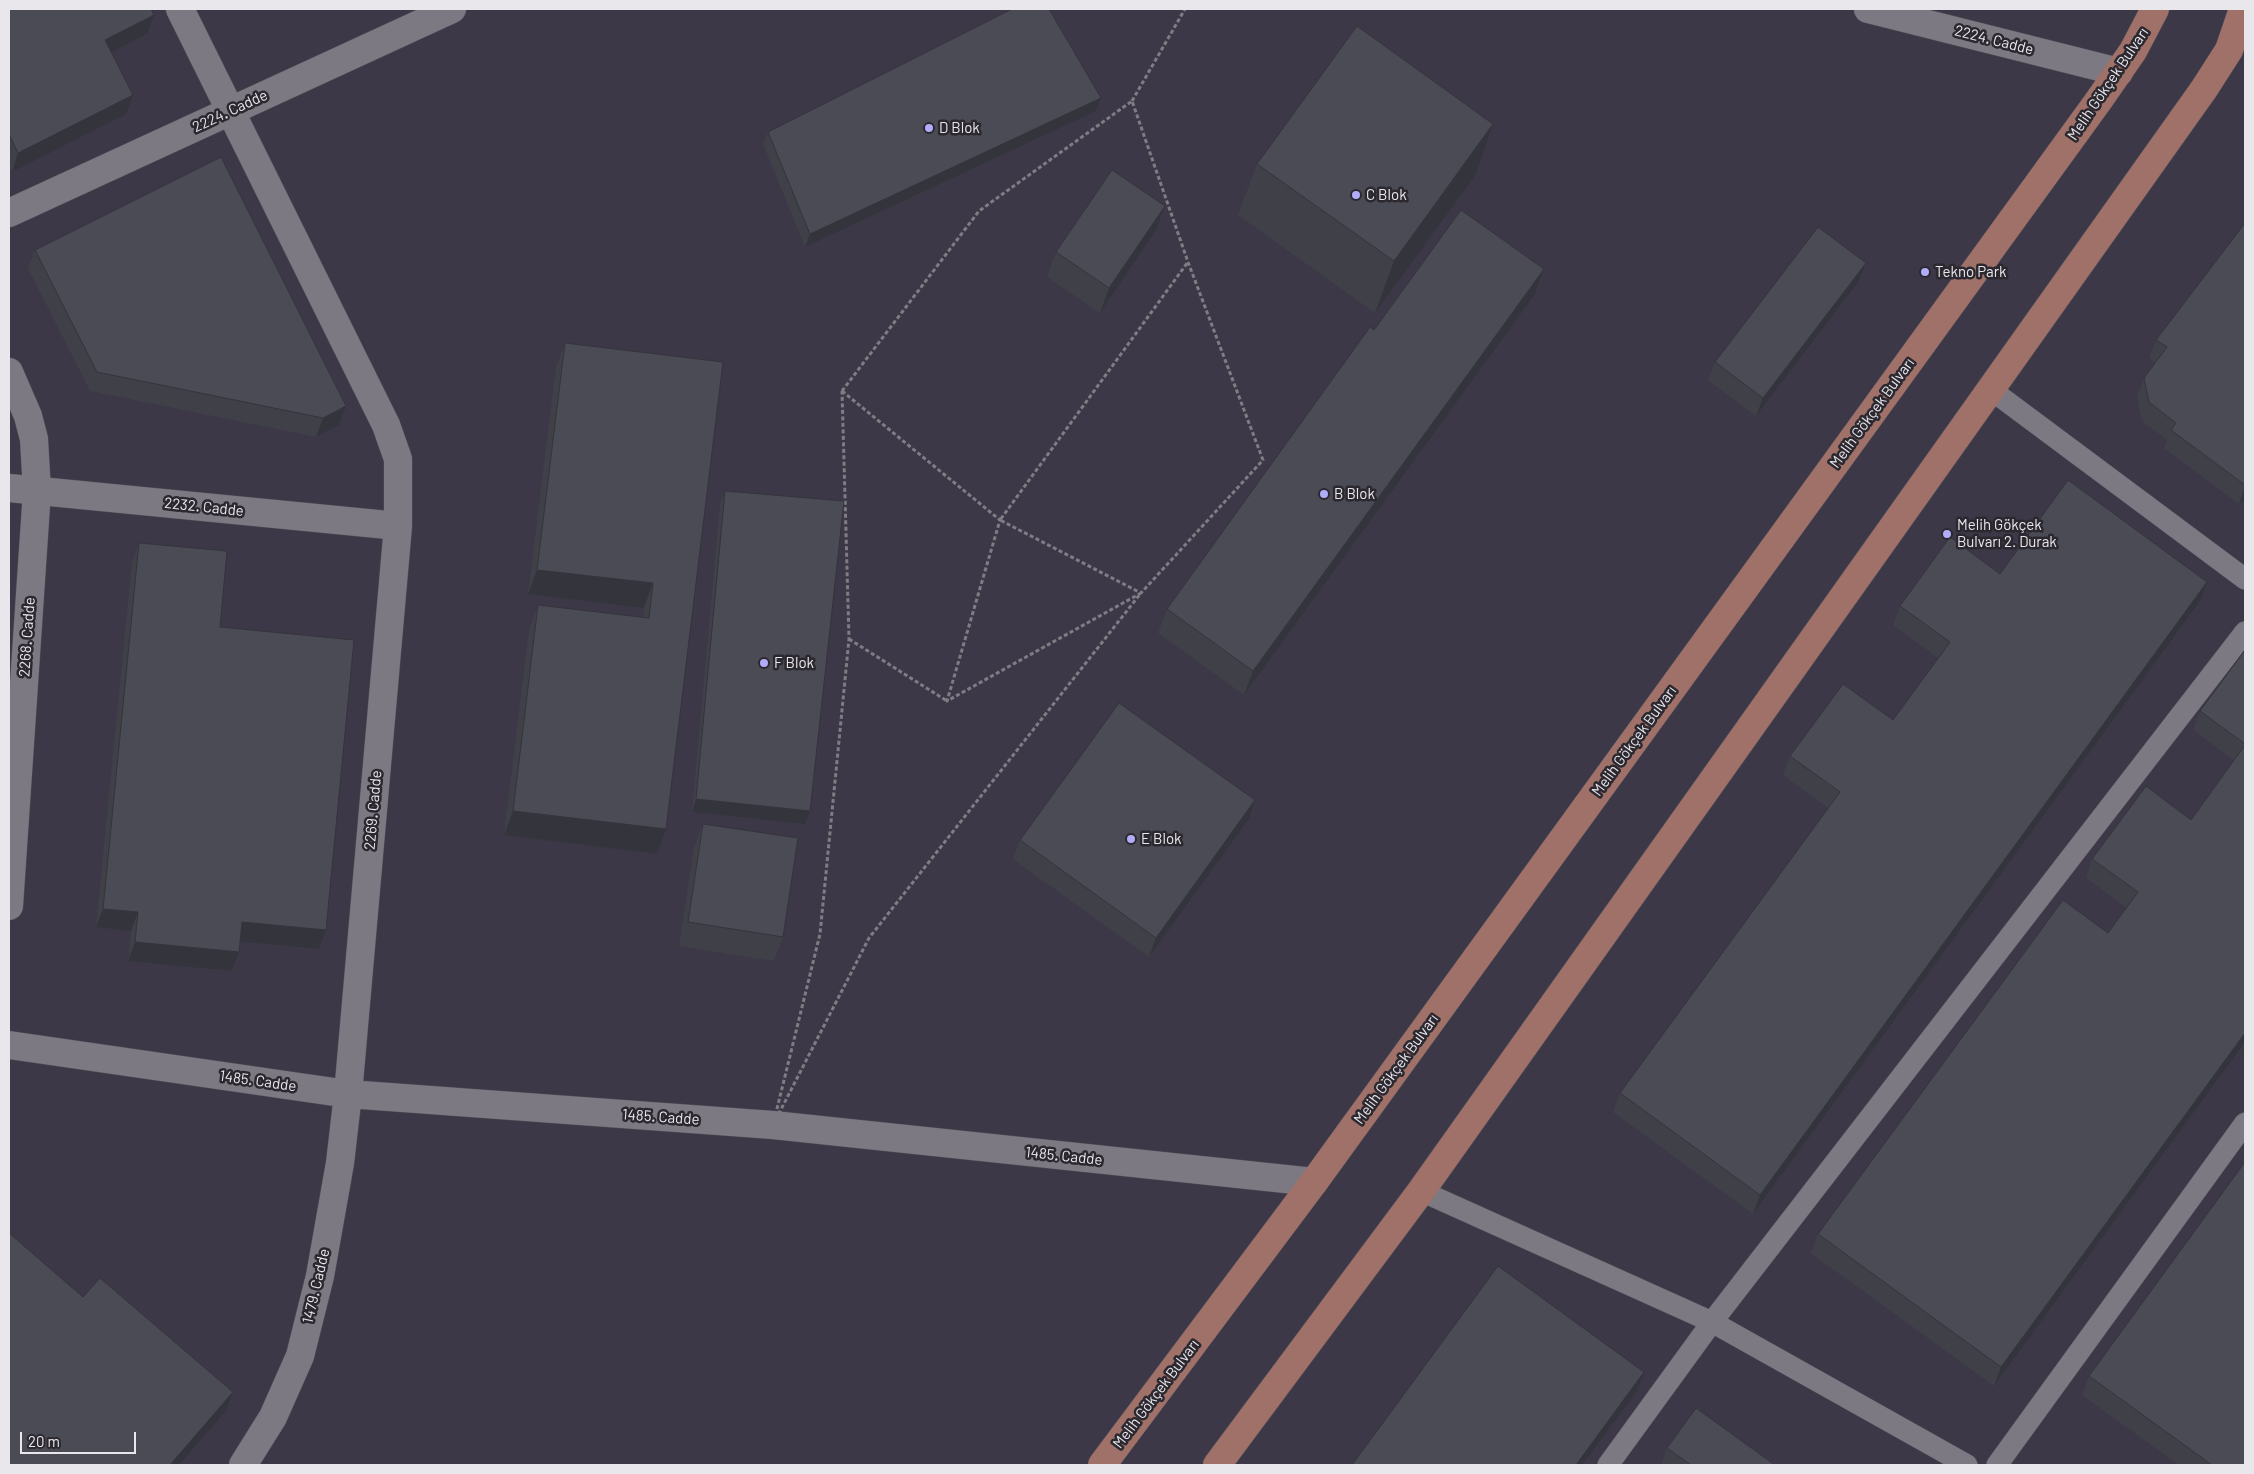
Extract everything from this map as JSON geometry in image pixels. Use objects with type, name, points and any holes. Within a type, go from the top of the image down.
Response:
[{"type":"main road","name":"Melih Gökçek Bulvarı","points":[[1102,1465],[1314,1182],[2119,72],[2133,51],[2155,9]]},
{"type":"main road","points":[[1217,1465],[1421,1191],[2204,89],[2229,50],[2244,9]]},
{"type":"street","points":[[180,9],[231,110]]},
{"type":"street","name":"2224. Cadde","points":[[9,213],[452,9]]},
{"type":"street","name":"2224. Cadde","points":[[1868,9],[2119,72]]},
{"type":"street","name":"2269. Cadde","points":[[231,110],[386,425],[398,459],[398,526],[348,1094]]},
{"type":"street","name":"2268. Cadde","points":[[9,372],[28,416],[34,439],[37,491],[9,906]]},
{"type":"street","name":"2232. Cadde","points":[[9,488],[398,526]]},
{"type":"street","name":"1485. Cadde","points":[[9,1045],[348,1094],[773,1125],[1314,1182]]},
{"type":"street","name":"1479. Cadde","points":[[243,1465],[274,1418],[300,1356],[320,1276],[340,1162],[348,1094]]},
{"type":"lane","points":[[1990,389],[2245,579]]},
{"type":"lane","points":[[1608,1465],[1712,1322],[2245,632]]},
{"type":"lane","points":[[1997,1465],[2245,1123]]},
{"type":"lane","points":[[1421,1191],[1712,1322],[1967,1465]]},
{"type":"path","points":[[773,1125],[820,934],[849,639],[842,391],[979,210],[1132,101],[1185,9]]},
{"type":"path","points":[[773,1125],[869,938],[1141,593],[1263,460],[1188,262],[1132,101]]},
{"type":"path","points":[[947,701],[1000,520],[1188,262]]},
{"type":"path","points":[[842,391],[1000,520],[1141,593]]},
{"type":"path","points":[[947,701],[1141,593]]},
{"type":"path","points":[[849,639],[947,701]]},
{"type":"shaded area","points":[[9,9],[2245,9],[2245,1465],[9,1465]]},
{"type":"building","points":[[9,9],[151,9],[154,15],[105,40],[133,95],[18,153],[9,134]]},
{"type":"building","name":"D Blok","points":[[1012,9],[1049,9],[1101,98],[810,234],[768,132]]},
{"type":"building","name":"C Blok","points":[[1357,26],[1493,124],[1394,261],[1257,164]]},
{"type":"building","points":[[221,157],[346,406],[323,418],[97,372],[35,250]]},
{"type":"building","points":[[1112,170],[1165,206],[1109,288],[1056,252]]},
{"type":"building","name":"B Blok","points":[[1461,210],[1544,269],[1253,671],[1167,609],[1370,327],[1374,330]]},
{"type":"building","points":[[2245,223],[2245,485],[2171,430],[2176,423],[2149,402],[2144,378],[2167,347],[2156,340]]},
{"type":"building","points":[[1818,227],[1866,263],[1763,398],[1715,362]]},
{"type":"building","points":[[565,343],[723,362],[666,829],[513,811],[538,605],[649,618],[653,583],[537,570]]},
{"type":"building","points":[[2068,480],[2207,582],[1760,1195],[1620,1093],[1840,792],[1790,756],[1843,684],[1893,720],[1950,642],[1900,606],[1950,537],[2000,574]]},
{"type":"building","name":"F Blok","points":[[725,491],[844,501],[810,811],[696,799]]},
{"type":"building","points":[[139,543],[227,551],[220,627],[354,640],[326,930],[242,922],[239,952],[135,942],[138,912],[103,909]]},
{"type":"building","points":[[2245,650],[2245,744],[2200,711]]},
{"type":"building","name":"E Blok","points":[[1119,703],[1255,800],[1156,938],[1020,840]]},
{"type":"building","points":[[2245,745],[2245,1033],[2001,1367],[1818,1234],[2063,900],[2108,933],[2138,892],[2092,859],[2146,786],[2191,820]]},
{"type":"building","points":[[703,824],[798,838],[783,937],[688,922]]},
{"type":"building","points":[[2245,1162],[2245,1465],[2212,1465],[2089,1376]]},
{"type":"building","points":[[9,1233],[83,1297],[100,1278],[233,1392],[170,1465],[9,1465]]},
{"type":"building","points":[[1498,1266],[1644,1372],[1576,1465],[1352,1465]]},
{"type":"building","points":[[1696,1408],[1775,1465],[1691,1465],[1667,1448]]},
{"type":"place","name":"D Blok","points":[[929,128]]},
{"type":"place","name":"C Blok","points":[[1356,195]]},
{"type":"place","name":"Tekno Park","points":[[1925,272]]},
{"type":"place","name":"B Blok","points":[[1324,494]]},
{"type":"place","name":"Melih Gökçek Bulvarı 2. Durak","points":[[1947,534]]},
{"type":"place","name":"F Blok","points":[[764,663]]},
{"type":"place","name":"E Blok","points":[[1131,839]]}]
